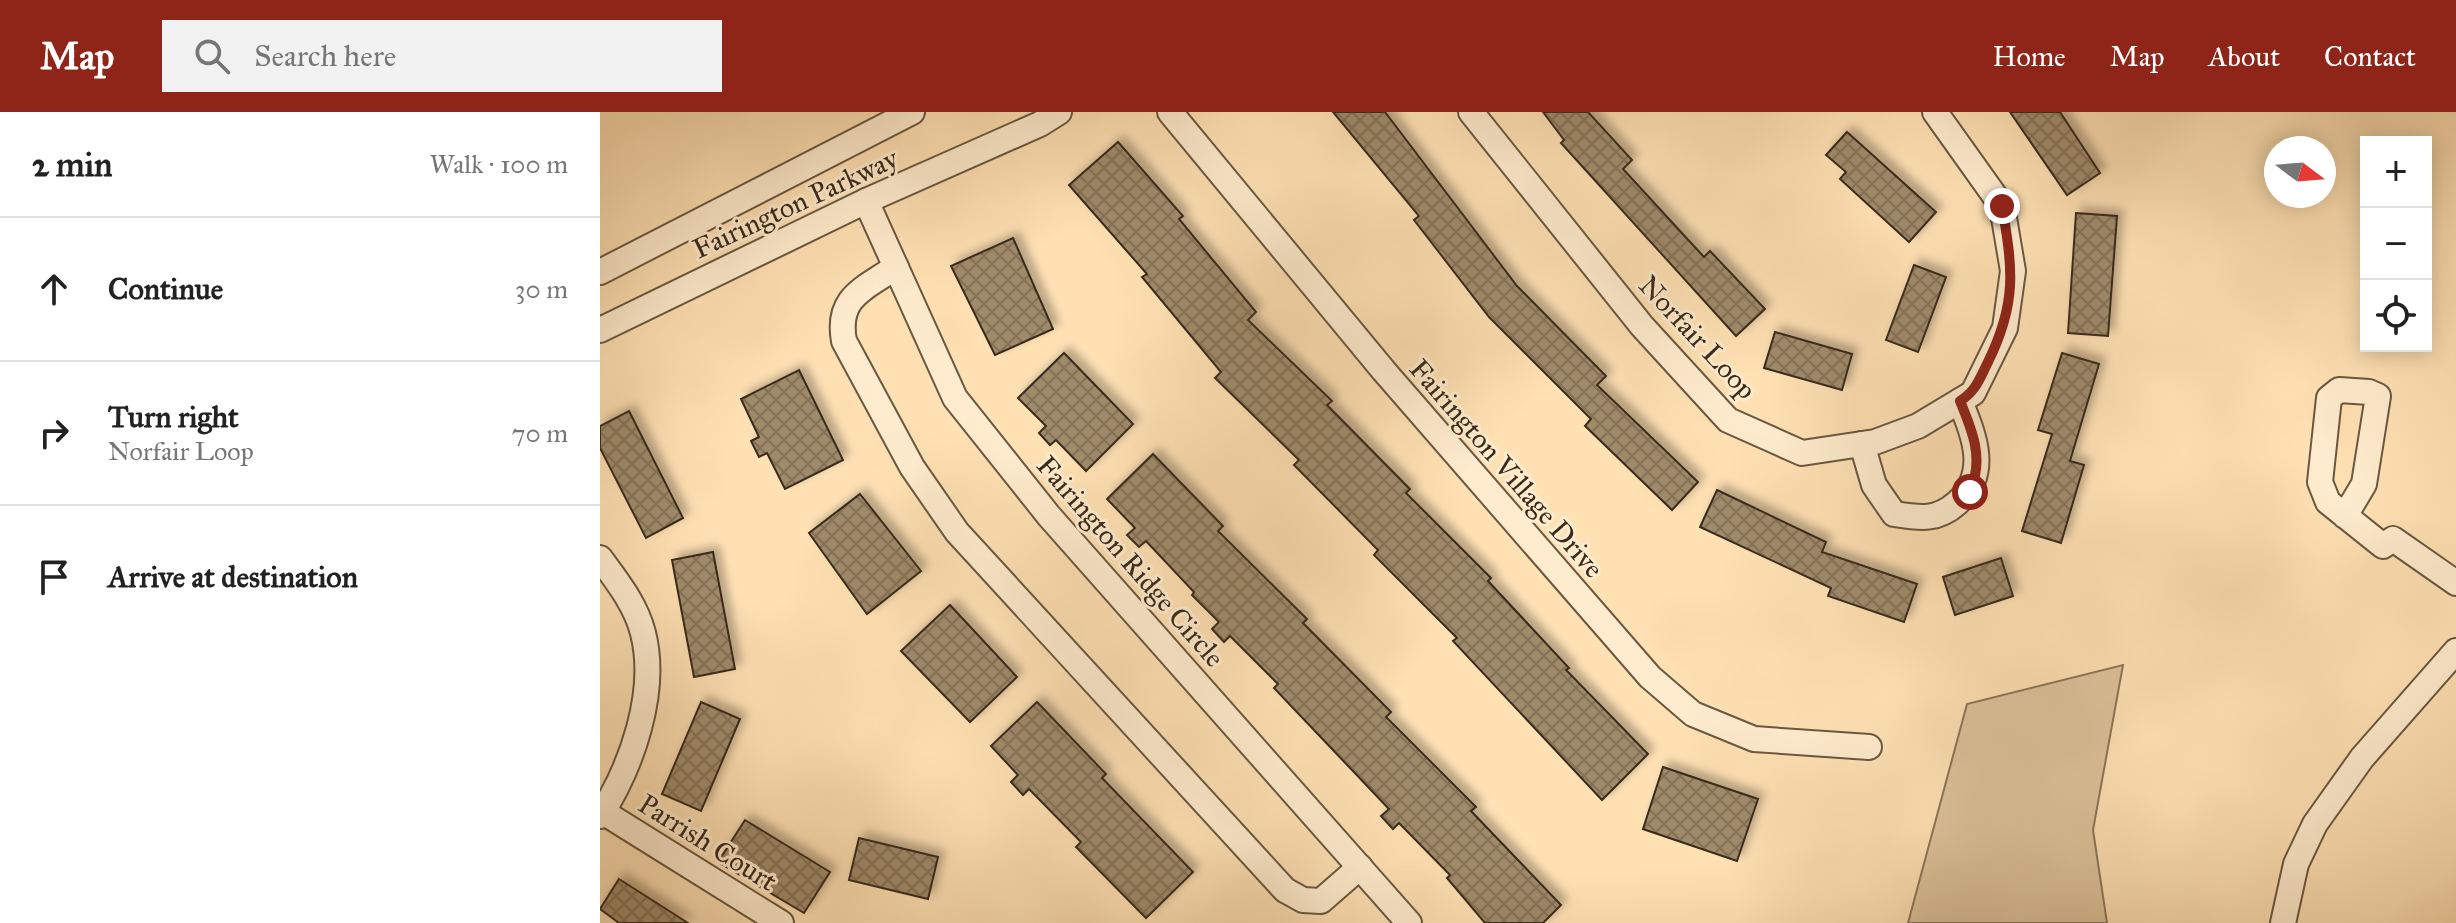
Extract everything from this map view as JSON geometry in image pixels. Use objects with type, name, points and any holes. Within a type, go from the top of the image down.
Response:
[{"type":"street","name":"Fairington Parkway","points":[[600,272],[912,112]]},
{"type":"street","name":"Fairington Parkway","points":[[600,330],[866,201],[1040,124],[1059,112]]},
{"type":"street","name":"Fairington Village Drive","points":[[1170,112],[1384,371],[1650,677],[1693,714],[1754,739],[1869,747]]},
{"type":"street","name":"Norfair Loop","points":[[1471,112],[1642,326],[1728,420],[1802,453],[1862,444],[1918,426],[1973,393],[2005,328],[2013,271],[2002,206],[1935,112]]},
{"type":"street","name":"Fairington Ridge Circle","points":[[866,201],[955,398],[1049,516],[1409,923]]},
{"type":"street","points":[[896,267],[847,301],[840,322],[844,341],[912,467],[957,532],[1285,890],[1303,900],[1321,901],[1360,867]]},
{"type":"street","points":[[2345,516],[2364,484],[2378,396],[2369,392],[2339,390],[2329,398],[2320,482],[2328,502],[2345,516],[2383,546],[2393,539],[2456,583]]},
{"type":"street","points":[[1862,444],[1874,485],[1894,514],[1922,519],[1944,515],[1970,492],[1978,473],[1975,437],[1960,401]]},
{"type":"street","points":[[600,558],[625,592],[643,633],[647,698],[628,756],[601,814]]},
{"type":"street","points":[[2283,923],[2296,864],[2315,824],[2362,758],[2456,651]]},
{"type":"street","name":"Parrish Court","points":[[601,814],[781,923]]},
{"type":"shaded area","points":[[2123,665],[2093,830],[2107,923],[1908,923],[1967,704]]},
{"type":"building","points":[[1333,112],[1385,112],[1517,286],[1606,376],[1597,385],[1698,482],[1672,510],[1585,426],[1591,419],[1489,317],[1414,220],[1419,216]]},
{"type":"building","points":[[1543,112],[1588,112],[1632,160],[1623,169],[1704,257],[1710,251],[1765,309],[1736,336],[1561,143],[1564,140]]},
{"type":"building","points":[[2010,112],[2060,112],[2100,173],[2067,195]]},
{"type":"building","points":[[1847,132],[1936,212],[1909,242],[1840,179],[1846,172],[1826,155]]},
{"type":"building","points":[[1118,142],[1183,216],[1179,219],[1256,312],[1248,320],[1332,401],[1327,405],[1410,489],[1406,493],[1491,578],[1488,581],[1569,668],[1566,670],[1648,754],[1602,800],[1453,641],[1457,638],[1374,555],[1378,550],[1294,465],[1299,460],[1215,378],[1221,372],[1142,277],[1147,274],[1069,185]]},
{"type":"building","points":[[2076,213],[2117,216],[2108,336],[2068,333]]},
{"type":"building","points":[[1013,238],[1053,329],[995,355],[951,266]]},
{"type":"building","points":[[1914,265],[1946,277],[1918,352],[1886,340]]},
{"type":"building","points":[[1775,332],[1852,354],[1842,390],[1764,368]]},
{"type":"building","points":[[1064,353],[1133,424],[1086,471],[1056,440],[1050,445],[1039,433],[1046,426],[1018,398]]},
{"type":"building","points":[[2062,353],[2099,364],[2070,461],[2084,465],[2061,543],[2022,531],[2052,434],[2038,430]]},
{"type":"building","points":[[799,370],[843,460],[785,489],[767,453],[759,457],[751,441],[759,437],[741,399]]},
{"type":"building","points":[[629,411],[683,518],[646,538],[600,448],[600,426]]},
{"type":"building","points":[[1153,454],[1223,526],[1218,531],[1307,619],[1303,623],[1391,712],[1386,717],[1476,807],[1471,811],[1561,905],[1543,923],[1485,923],[1447,878],[1450,875],[1399,823],[1393,829],[1381,816],[1389,809],[1274,688],[1278,684],[1230,636],[1224,642],[1212,629],[1219,622],[1192,595],[1194,592],[1146,541],[1139,547],[1127,535],[1135,528],[1107,499]]},
{"type":"building","points":[[1717,490],[1826,542],[1822,552],[1917,584],[1904,622],[1828,596],[1831,588],[1700,527]]},
{"type":"building","points":[[860,494],[921,571],[867,614],[809,533]]},
{"type":"building","points":[[713,552],[735,669],[694,677],[672,560]]},
{"type":"building","points":[[2001,558],[2013,596],[1955,615],[1943,577]]},
{"type":"building","points":[[950,605],[1017,677],[970,722],[901,651]]},
{"type":"building","points":[[701,702],[740,719],[701,811],[662,794]]},
{"type":"building","points":[[1037,702],[1106,774],[1102,778],[1193,872],[1146,918],[1076,847],[1081,842],[1029,789],[1023,795],[1011,782],[1018,775],[991,746]]},
{"type":"building","points":[[1663,767],[1758,799],[1737,861],[1643,829]]},
{"type":"building","points":[[745,820],[830,872],[804,913],[718,862]]},
{"type":"building","points":[[859,838],[938,857],[928,899],[849,880]]},
{"type":"building","points":[[619,879],[688,923],[619,923],[600,909]]},
{"type":"route","points":[[1970,492],[1978,473],[1975,437],[1960,401],[1973,393],[2005,328],[2013,271],[2002,206]]}]
